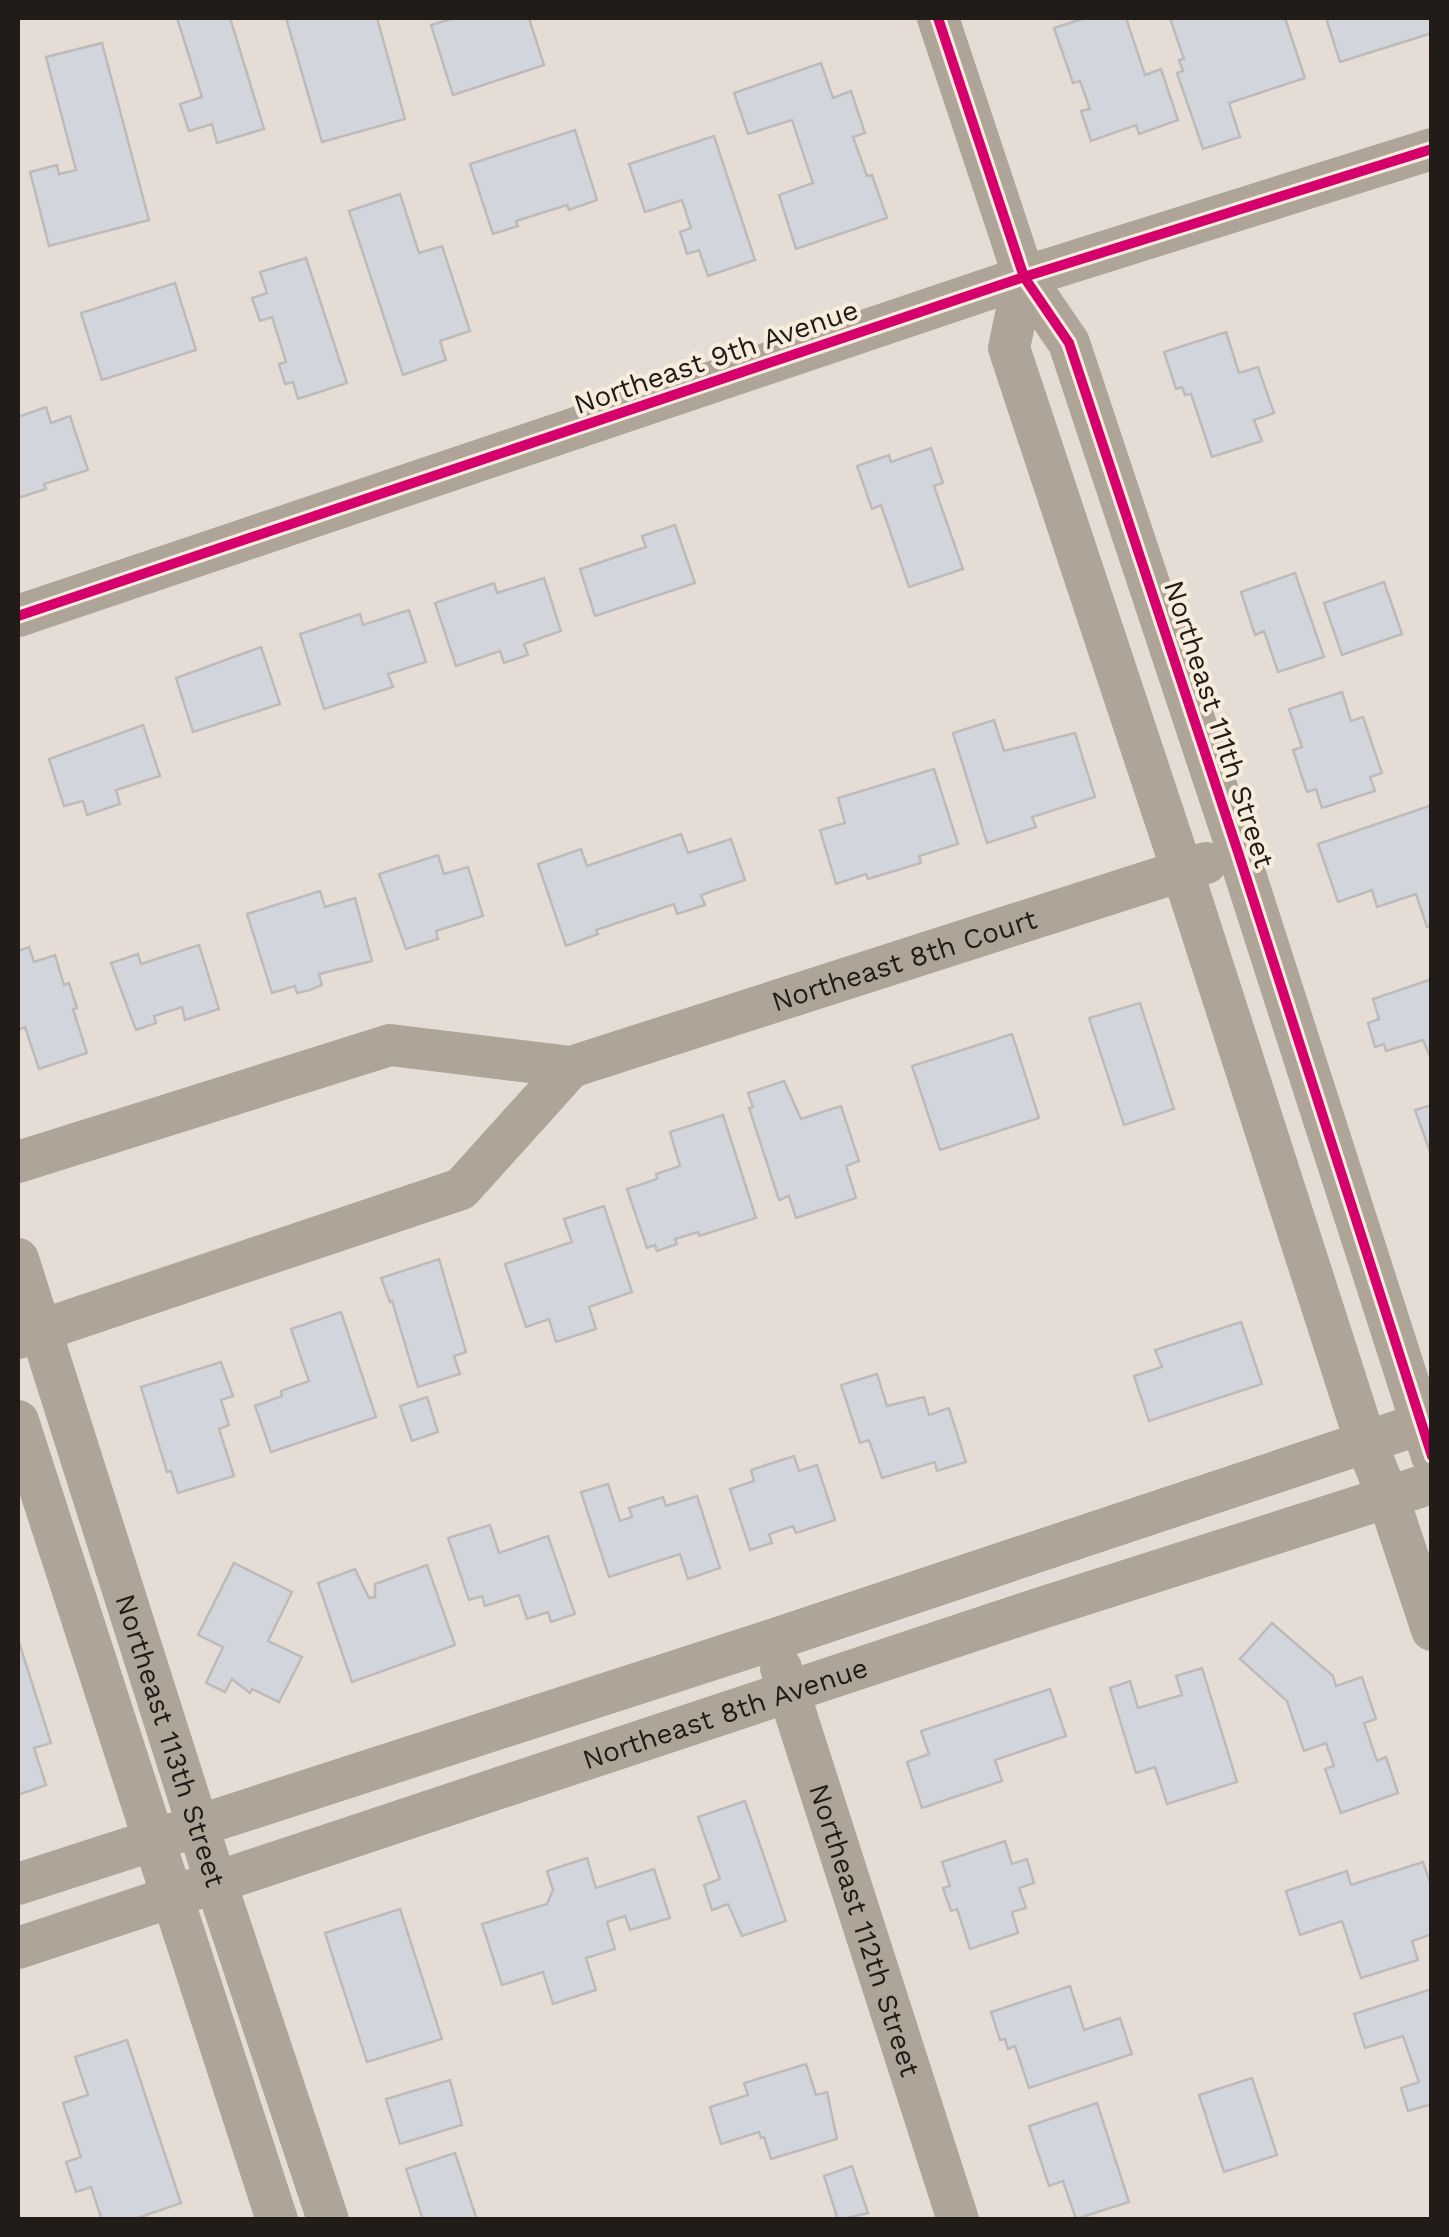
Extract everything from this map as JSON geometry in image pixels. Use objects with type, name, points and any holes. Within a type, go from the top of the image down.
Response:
[{"type":"street","name":"Northeast 111th Street","points":[[938,18],[1024,277],[1069,342],[1428,1434]]},
{"type":"street","name":"Northeast 9th Avenue","points":[[18,616],[1024,277],[1432,149]]},
{"type":"street","points":[[1024,277],[1008,348],[1182,870],[1366,1443],[1432,1630]]},
{"type":"street","name":"Northeast 8th Court","points":[[18,1162],[390,1045],[571,1067],[1238,852]]},
{"type":"street","points":[[30,1334],[461,1189],[571,1067]]},
{"type":"street","name":"Northeast 113th Street","points":[[18,1259],[30,1334],[198,1823],[328,2220]]},
{"type":"street","name":"Northeast 113th Street","points":[[18,1421],[278,2220]]},
{"type":"street","name":"Northeast 8th Avenue","points":[[18,1884],[1366,1443],[1428,1434]]},
{"type":"street","name":"Northeast 8th Avenue","points":[[18,1948],[1432,1483]]},
{"type":"street","name":"Northeast 112th Street","points":[[772,1640],[958,2220]]},
{"type":"street","points":[[537,1716],[554,1769]]},
{"type":"building","points":[[177,18],[230,18],[264,129],[217,143],[212,124],[189,131],[180,104],[202,97]]},
{"type":"building","points":[[286,18],[377,18],[405,119],[322,142]]},
{"type":"building","points":[[455,18],[529,18],[544,65],[453,95],[431,25]]},
{"type":"building","points":[[1085,18],[1126,18],[1145,75],[1161,69],[1178,120],[1139,134],[1136,125],[1091,141],[1081,111],[1090,109],[1080,81],[1073,83],[1054,28]]},
{"type":"building","points":[[1170,18],[1285,18],[1305,78],[1229,103],[1240,137],[1203,149],[1177,73],[1183,71],[1179,60],[1184,59]]},
{"type":"building","points":[[1326,18],[1432,18],[1432,33],[1340,62]]},
{"type":"building","points":[[102,43],[149,220],[49,246],[30,172],[57,165],[59,174],[76,170],[46,57]]},
{"type":"building","points":[[821,63],[833,98],[851,91],[865,133],[853,137],[887,218],[796,249],[779,195],[813,183],[792,120],[748,134],[734,93]]},
{"type":"building","points":[[575,130],[597,200],[516,221],[518,226],[493,234],[470,164]]},
{"type":"building","points":[[714,136],[755,260],[708,276],[699,250],[687,254],[680,232],[691,228],[682,200],[645,212],[629,164]]},
{"type":"building","points":[[400,194],[419,253],[442,246],[470,331],[440,341],[446,360],[403,375],[349,211]]},
{"type":"building","points":[[306,258],[347,383],[298,399],[293,382],[285,384],[279,364],[286,362],[272,317],[260,321],[252,298],[267,293],[260,272]]},
{"type":"building","points":[[175,283],[196,350],[102,380],[81,313]]},
{"type":"building","points":[[1226,332],[1239,373],[1258,367],[1274,413],[1254,420],[1262,441],[1212,457],[1191,394],[1185,395],[1182,387],[1176,389],[1164,352]]},
{"type":"building","points":[[46,407],[51,423],[70,416],[88,470],[44,484],[46,489],[18,498],[18,417]]},
{"type":"building","points":[[931,448],[943,483],[934,486],[963,569],[909,587],[881,505],[872,509],[857,466],[889,455],[891,462]]},
{"type":"building","points":[[675,525],[695,583],[595,616],[580,569],[646,547],[642,536]]},
{"type":"building","points":[[1295,573],[1324,657],[1278,672],[1264,631],[1255,635],[1241,592]]},
{"type":"building","points":[[544,578],[561,631],[524,644],[528,655],[504,663],[500,651],[456,666],[435,603],[494,583],[497,593]]},
{"type":"building","points":[[1384,582],[1402,634],[1342,655],[1324,603]]},
{"type":"building","points":[[409,610],[426,662],[388,674],[393,687],[324,709],[300,634],[360,614],[363,625]]},
{"type":"building","points":[[261,647],[280,704],[193,732],[176,678]]},
{"type":"building","points":[[1342,692],[1351,721],[1363,717],[1382,773],[1370,777],[1375,791],[1322,808],[1316,789],[1307,792],[1293,750],[1302,747],[1289,709]]},
{"type":"building","points":[[994,720],[1004,751],[1075,733],[1095,797],[1032,817],[1036,827],[987,843],[953,733]]},
{"type":"building","points":[[143,725],[160,776],[116,790],[120,804],[87,815],[83,801],[64,806],[49,759]]},
{"type":"building","points":[[934,769],[958,844],[919,856],[921,863],[836,884],[820,830],[845,823],[838,798]]},
{"type":"building","points":[[1432,805],[1432,925],[1427,927],[1416,894],[1377,907],[1372,890],[1338,902],[1318,844]]},
{"type":"building","points":[[681,834],[688,853],[731,839],[745,880],[701,895],[705,905],[677,914],[674,904],[596,930],[598,934],[566,946],[538,864],[581,849],[587,866]]},
{"type":"building","points":[[438,855],[444,874],[468,867],[483,916],[436,931],[438,939],[406,949],[379,874]]},
{"type":"building","points":[[320,891],[325,907],[355,898],[372,961],[319,974],[322,985],[310,990],[297,993],[295,986],[272,993],[247,914]]},
{"type":"building","points":[[199,945],[219,1009],[185,1020],[182,1007],[154,1016],[156,1023],[136,1030],[111,963],[138,954],[141,964]]},
{"type":"building","points":[[29,947],[34,962],[55,955],[64,985],[69,983],[87,1053],[39,1069],[25,1027],[18,1030],[18,951]]},
{"type":"building","points":[[1432,979],[1432,1061],[1423,1040],[1386,1051],[1384,1044],[1375,1047],[1368,1023],[1379,1019],[1373,999]]},
{"type":"building","points":[[1140,1003],[1174,1109],[1124,1125],[1089,1018]]},
{"type":"building","points":[[1012,1034],[1039,1118],[940,1150],[912,1066]]},
{"type":"building","points":[[784,1081],[801,1119],[841,1106],[859,1161],[846,1166],[856,1198],[796,1218],[789,1196],[779,1200],[749,1108],[753,1107],[748,1093]]},
{"type":"building","points":[[1432,1105],[1432,1157],[1415,1110]]},
{"type":"building","points":[[723,1115],[756,1218],[699,1236],[698,1232],[675,1239],[677,1244],[657,1251],[655,1245],[647,1248],[627,1189],[680,1166],[670,1132]]},
{"type":"building","points":[[604,1206],[632,1292],[589,1307],[596,1329],[556,1342],[549,1319],[526,1327],[505,1264],[572,1242],[564,1219]]},
{"type":"building","points":[[439,1259],[466,1352],[454,1356],[460,1374],[418,1387],[392,1301],[381,1278]]},
{"type":"building","points":[[341,1312],[376,1417],[271,1452],[255,1406],[309,1381],[291,1329]]},
{"type":"building","points":[[1241,1322],[1262,1384],[1149,1421],[1134,1376],[1162,1367],[1155,1350]]},
{"type":"building","points":[[221,1362],[233,1396],[221,1400],[229,1425],[219,1429],[234,1476],[178,1493],[171,1471],[167,1472],[141,1387]]},
{"type":"building","points":[[877,1374],[887,1406],[924,1397],[929,1415],[949,1408],[966,1462],[937,1471],[935,1462],[882,1478],[869,1440],[860,1443],[841,1385]]},
{"type":"building","points":[[427,1397],[438,1432],[412,1441],[400,1406]]},
{"type":"building","points":[[794,1456],[799,1471],[817,1465],[835,1520],[796,1533],[793,1526],[769,1534],[772,1543],[750,1550],[730,1489],[754,1481],[751,1470]]},
{"type":"building","points":[[608,1484],[620,1521],[632,1517],[629,1508],[663,1497],[666,1506],[697,1496],[720,1568],[688,1579],[680,1554],[609,1577],[581,1492]]},
{"type":"building","points":[[490,1525],[499,1553],[548,1536],[575,1614],[551,1622],[548,1612],[527,1619],[519,1595],[485,1606],[482,1596],[469,1600],[448,1538]]},
{"type":"building","points":[[234,1563],[292,1592],[268,1641],[302,1657],[279,1702],[252,1689],[250,1693],[232,1679],[225,1692],[206,1683],[223,1647],[198,1635]]},
{"type":"building","points":[[427,1565],[455,1645],[352,1682],[318,1583],[355,1569],[369,1598],[375,1597],[375,1584]]},
{"type":"building","points":[[1272,1623],[1333,1676],[1336,1686],[1362,1677],[1376,1719],[1364,1723],[1377,1761],[1386,1757],[1398,1793],[1341,1813],[1325,1769],[1334,1766],[1326,1743],[1304,1751],[1287,1701],[1240,1659]]},
{"type":"building","points":[[18,1639],[51,1743],[34,1748],[46,1785],[18,1795]]},
{"type":"building","points":[[1202,1668],[1237,1782],[1167,1804],[1155,1767],[1136,1773],[1110,1688],[1130,1681],[1138,1708],[1182,1695],[1176,1676]]},
{"type":"building","points":[[1050,1689],[1066,1736],[995,1760],[1002,1781],[922,1808],[907,1762],[929,1754],[921,1731]]},
{"type":"building","points":[[745,1801],[786,1921],[742,1936],[728,1904],[712,1910],[704,1885],[720,1879],[698,1817]]},
{"type":"building","points":[[1005,1841],[1012,1864],[1027,1859],[1034,1883],[1019,1888],[1026,1908],[1012,1912],[1018,1933],[970,1949],[957,1909],[951,1911],[943,1888],[950,1886],[942,1862]]},
{"type":"building","points":[[587,1858],[596,1888],[654,1869],[670,1918],[630,1930],[625,1916],[607,1922],[615,1949],[586,1958],[596,1990],[553,2004],[543,1972],[502,1985],[482,1924],[547,1904],[553,1890],[547,1871]]},
{"type":"building","points":[[1423,1862],[1432,1888],[1432,1934],[1412,1941],[1418,1960],[1361,1978],[1342,1921],[1300,1935],[1286,1891],[1347,1871],[1351,1885]]},
{"type":"building","points":[[400,1909],[442,2039],[367,2062],[325,1933]]},
{"type":"building","points":[[1070,1986],[1084,2030],[1120,2018],[1132,2054],[1029,2088],[1015,2046],[1008,2049],[1005,2039],[1000,2040],[991,2012]]},
{"type":"building","points":[[1432,1989],[1432,2104],[1408,2111],[1401,2088],[1419,2082],[1403,2036],[1365,2048],[1354,2014]]},
{"type":"building","points":[[127,2040],[181,2203],[132,2220],[102,2220],[91,2187],[76,2192],[66,2162],[81,2157],[63,2103],[88,2095],[75,2057]]},
{"type":"building","points":[[806,2064],[816,2095],[827,2092],[837,2139],[771,2159],[759,2132],[721,2144],[710,2107],[748,2095],[744,2083]]},
{"type":"building","points":[[1252,2078],[1277,2155],[1224,2172],[1199,2095]]},
{"type":"building","points":[[450,2080],[462,2125],[400,2144],[386,2099]]},
{"type":"building","points":[[1097,2103],[1129,2202],[1076,2219],[1063,2181],[1049,2186],[1029,2126]]},
{"type":"building","points":[[455,2153],[477,2220],[423,2220],[406,2169]]},
{"type":"building","points":[[852,2166],[868,2213],[838,2220],[824,2176]]},
{"type":"cycle path","points":[[938,18],[1024,277],[1069,343],[1432,1456]]},
{"type":"cycle path","points":[[18,616],[1024,277],[1432,149]]}]
